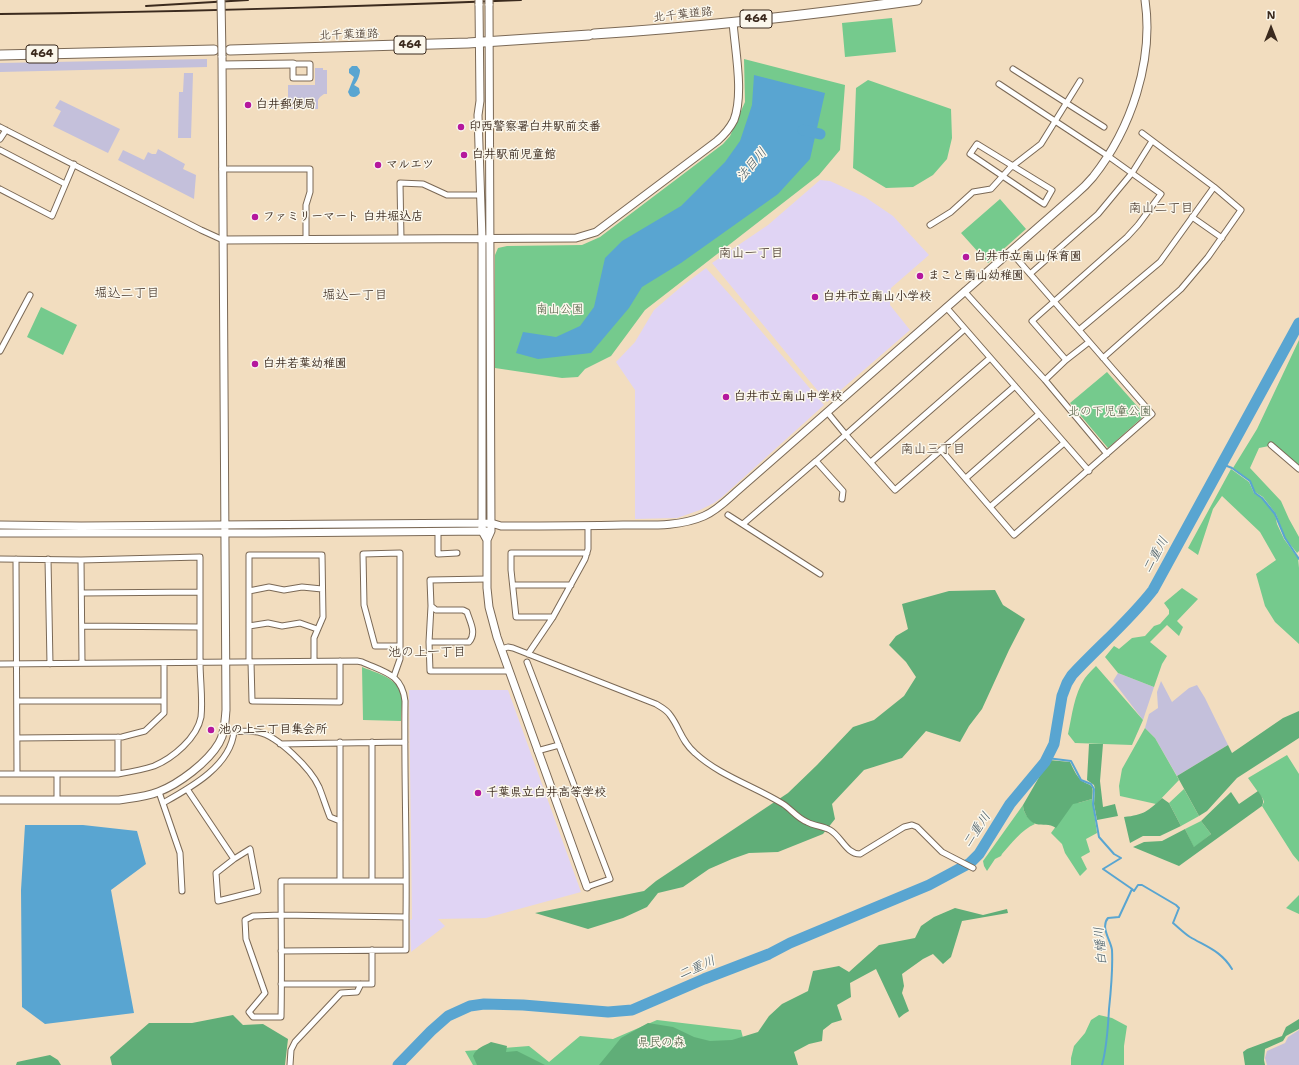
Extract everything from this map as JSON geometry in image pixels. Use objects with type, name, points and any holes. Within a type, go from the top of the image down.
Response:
[{"type":"highway","name":"北千葉道路","points":[[226,53],[479,41],[641,31],[733,22],[917,0]]},
{"type":"highway","name":"464","points":[[0,55],[214,50]]},
{"type":"street","points":[[0,800],[119,800],[136,798],[159,792],[188,776],[202,764],[219,743],[224,730],[226,710],[226,662],[222,65],[226,53],[222,0]]},
{"type":"street","points":[[479,0],[480,100],[478,115],[482,238],[482,527],[487,540],[487,579],[490,607],[508,671],[587,887],[610,879],[527,662]]},
{"type":"street","points":[[487,540],[491,531],[489,0]]},
{"type":"street","points":[[0,525],[438,532],[482,527],[491,523],[501,526],[672,524],[694,520],[706,515],[736,492],[964,291],[1011,252],[1092,179],[1108,156],[1132,107],[1138,87],[1145,55],[1147,35],[1145,0]]},
{"type":"street","points":[[0,127],[223,240],[576,238],[596,232],[717,142],[729,129],[734,120],[738,103],[739,89],[733,22]]},
{"type":"street","points":[[222,65],[293,64]]},
{"type":"street","points":[[1014,69],[1104,127]]},
{"type":"street","points":[[930,225],[951,212],[973,192],[991,189],[1002,175],[1040,144],[1080,82]]},
{"type":"street","points":[[999,84],[1108,156],[1161,194],[1127,237],[1032,321],[1066,360]]},
{"type":"street","points":[[0,139],[6,130]]},
{"type":"street","points":[[1103,358],[1182,289],[1208,258],[1241,210],[1214,187],[1142,134]]},
{"type":"street","points":[[1030,274],[1098,214],[1132,173],[1152,141]]},
{"type":"street","points":[[977,144],[1013,165],[1052,190],[1044,204],[970,154],[977,144]]},
{"type":"street","points":[[0,150],[65,184]]},
{"type":"street","points":[[0,189],[52,216],[74,164]]},
{"type":"street","points":[[222,169],[310,169],[310,192],[306,205],[306,240]]},
{"type":"street","points":[[401,239],[400,183],[423,184],[448,195],[481,195]]},
{"type":"street","points":[[1079,330],[1160,262],[1214,187]]},
{"type":"street","points":[[1192,217],[1222,238]]},
{"type":"street","points":[[941,450],[1014,535],[1152,414],[1011,252]]},
{"type":"street","points":[[964,291],[1045,380],[1107,454]]},
{"type":"street","points":[[0,351],[30,295]]},
{"type":"street","points":[[946,307],[1089,470]]},
{"type":"street","points":[[743,524],[965,329]]},
{"type":"street","points":[[1045,380],[1066,360],[1089,342]]},
{"type":"street","points":[[871,462],[990,358]]},
{"type":"street","points":[[827,412],[895,490],[1015,386]]},
{"type":"street","points":[[966,478],[1039,414]]},
{"type":"street","points":[[990,507],[1064,443]]},
{"type":"street","points":[[1271,446],[1299,468]]},
{"type":"street","points":[[816,461],[843,491],[842,499]]},
{"type":"street","points":[[728,514],[820,574]]},
{"type":"street","points":[[491,531],[501,526]]},
{"type":"street","points":[[528,654],[552,617],[585,559],[587,553],[588,526]]},
{"type":"street","points":[[0,533],[482,527],[491,531]]},
{"type":"street","points":[[438,532],[438,554],[457,554]]},
{"type":"street","points":[[394,676],[400,659],[400,646],[400,553],[363,554],[364,605],[375,646],[400,646]]},
{"type":"street","points":[[552,617],[516,617],[511,570],[511,553],[587,553]]},
{"type":"street","points":[[314,662],[314,638],[323,617],[322,555],[249,555],[249,626],[252,701],[340,702],[340,661]]},
{"type":"street","points":[[0,559],[81,560],[200,557],[201,707],[200,718],[195,732],[187,742],[167,759],[154,766],[118,774],[0,774]]},
{"type":"street","points":[[16,559],[17,774]]},
{"type":"street","points":[[48,560],[50,664]]},
{"type":"street","points":[[81,560],[82,663]]},
{"type":"street","points":[[487,579],[430,580],[430,671],[508,671]]},
{"type":"street","points":[[513,585],[571,585]]},
{"type":"street","points":[[249,591],[269,588],[284,590],[302,588],[322,589]]},
{"type":"street","points":[[82,593],[200,592]]},
{"type":"street","points":[[429,642],[470,642],[474,634],[467,612],[463,610],[436,610],[431,606]]},
{"type":"street","points":[[249,626],[268,622],[282,626],[300,623],[317,629]]},
{"type":"street","points":[[82,626],[200,627]]},
{"type":"street","points":[[501,649],[508,647],[513,648],[656,704],[670,715],[682,738],[700,758],[782,803],[808,823],[831,830],[851,851],[856,854],[864,852],[904,827],[912,825],[918,827],[942,852],[972,868]]},
{"type":"street","points":[[0,664],[340,661],[362,662],[394,676],[400,683],[404,694],[406,950],[281,951]]},
{"type":"street","points":[[17,738],[118,737],[145,731],[164,713],[164,663]]},
{"type":"street","points":[[17,701],[164,701]]},
{"type":"street","points":[[224,730],[258,732],[266,734],[280,744],[298,759],[309,771],[319,786],[330,817],[340,821]]},
{"type":"street","points":[[163,803],[187,789],[216,766],[226,754],[234,738],[234,731]]},
{"type":"street","points":[[118,737],[118,774]]},
{"type":"street","points":[[340,742],[340,881]]},
{"type":"street","points":[[372,742],[372,881]]},
{"type":"street","points":[[280,744],[404,742]]},
{"type":"street","points":[[537,751],[559,745]]},
{"type":"street","points":[[57,774],[57,800]]},
{"type":"street","points":[[187,789],[234,859]]},
{"type":"street","points":[[159,792],[180,853],[182,891]]},
{"type":"street","points":[[250,850],[258,891],[218,901],[216,873],[234,859],[250,850]]},
{"type":"street","points":[[406,881],[281,881],[281,916],[281,1017],[253,1017],[248,1012],[265,993],[246,939],[245,920],[253,916],[281,916],[406,917]]},
{"type":"street","points":[[281,984],[372,984],[372,950]]},
{"type":"street","points":[[290,1065],[291,1050],[295,1042],[342,993],[357,992],[361,984]]},
{"type":"shaded area","points":[[207,59],[207,67],[0,72],[0,63]]},
{"type":"shaded area","points":[[315,68],[323,68],[323,70],[327,70],[327,94],[324,94],[318,100],[318,109],[288,109],[288,85],[315,85]]},
{"type":"shaded area","points":[[184,73],[193,73],[191,138],[178,138],[179,92],[183,92]]},
{"type":"shaded area","points":[[60,100],[120,129],[108,153],[53,126],[61,111],[55,108]]},
{"type":"shaded area","points":[[158,149],[185,164],[183,169],[196,175],[194,199],[118,160],[123,150],[144,160],[148,152],[156,154]]},
{"type":"shaded area","name":"白井市立南山小学校","points":[[820,180],[830,181],[865,197],[893,216],[929,255],[891,288],[890,305],[910,330],[827,402],[712,263],[768,225]]},
{"type":"shaded area","name":"白井市立南山中学校","points":[[706,268],[824,405],[714,503],[700,510],[677,518],[635,519],[635,390],[616,362],[635,342],[654,310]]},
{"type":"shaded area","points":[[1118,673],[1154,687],[1143,720],[1113,681]]},
{"type":"shaded area","points":[[1161,681],[1172,702],[1189,688],[1197,685],[1228,745],[1177,776],[1155,738],[1145,728],[1149,714],[1158,708],[1157,692]]},
{"type":"shaded area","name":"千葉県立白井高等学校","points":[[409,690],[508,690],[581,892],[486,918],[438,919],[445,926],[411,952],[410,920],[412,919]]},
{"type":"shaded area","points":[[1299,1030],[1299,1065],[1267,1065],[1265,1058],[1267,1051],[1285,1043],[1288,1037]]},
{"type":"green space","points":[[892,18],[896,52],[845,57],[842,23]]},
{"type":"green space","name":"南山公園","points":[[744,59],[845,85],[840,150],[819,175],[645,310],[611,356],[585,369],[578,377],[562,378],[495,368],[495,255],[498,248],[507,246],[582,245],[600,237],[723,144],[730,136],[745,102]]},
{"type":"green space","points":[[868,80],[951,109],[952,138],[947,159],[933,175],[913,187],[886,188],[853,168],[856,88]]},
{"type":"green space","points":[[1000,199],[1026,229],[988,263],[961,233]]},
{"type":"green space","points":[[41,307],[77,325],[63,355],[27,337]]},
{"type":"green space","points":[[1299,340],[1299,467],[1269,446],[1259,448],[1250,468],[1281,501],[1299,537],[1299,551],[1297,553],[1285,538],[1276,514],[1263,497],[1255,492],[1250,481],[1233,468],[1257,429]]},
{"type":"green space","name":"北の下児童公園","points":[[1107,372],[1145,415],[1108,448],[1070,403]]},
{"type":"green space","points":[[1231,469],[1249,482],[1254,493],[1262,498],[1275,514],[1277,524],[1284,539],[1298,558],[1299,644],[1275,622],[1265,606],[1256,574],[1276,560],[1260,532],[1222,496],[1213,509],[1198,555],[1188,548]]},
{"type":"green space","points":[[1182,588],[1198,599],[1177,621],[1183,627],[1179,636],[1167,625],[1150,642],[1167,656],[1162,664],[1154,687],[1118,673],[1105,657],[1114,646],[1119,649],[1132,638],[1145,636],[1154,626],[1160,624],[1169,614],[1169,610],[1164,603]]},
{"type":"green space","points":[[995,590],[1003,605],[1025,619],[982,709],[969,726],[960,742],[926,731],[902,758],[864,770],[832,804],[835,819],[823,834],[778,852],[749,853],[732,859],[709,869],[683,887],[658,893],[647,907],[623,918],[588,929],[535,913],[644,891],[656,881],[788,793],[853,727],[874,720],[904,696],[916,677],[906,662],[889,645],[896,636],[908,629],[902,604],[949,591]]},
{"type":"green space","points":[[1096,666],[1143,720],[1132,745],[1075,743],[1068,734],[1078,691],[1085,678]]},
{"type":"green space","points":[[362,667],[389,678],[397,685],[402,697],[401,721],[363,720]]},
{"type":"green space","points":[[1299,711],[1299,738],[1237,778],[1207,811],[1199,816],[1177,776],[1228,745],[1232,753],[1283,718]]},
{"type":"green space","points":[[1145,728],[1155,738],[1179,780],[1156,804],[1120,796],[1119,786],[1122,769]]},
{"type":"green space","points":[[1089,744],[1103,744],[1100,781],[1103,807],[1115,804],[1118,816],[1097,820],[1094,804],[1094,785],[1087,780]]},
{"type":"green space","points":[[1287,755],[1299,774],[1299,862],[1262,806],[1264,802],[1263,799],[1248,778]]},
{"type":"green space","points":[[1049,760],[1070,762],[1083,782],[1090,785],[1093,789],[1092,799],[1073,804],[1056,828],[1033,823],[1023,808],[1023,805]]},
{"type":"green space","points":[[1184,789],[1199,816],[1181,826],[1169,803]]},
{"type":"green space","points":[[1258,791],[1263,800],[1262,806],[1179,866],[1133,847],[1144,842],[1162,841],[1185,829],[1194,847],[1211,834],[1201,821],[1231,792],[1239,804]]},
{"type":"green space","points":[[1162,798],[1169,803],[1181,826],[1160,836],[1143,836],[1130,843],[1124,817],[1145,812]]},
{"type":"green space","points":[[1092,799],[1097,833],[1086,839],[1090,852],[1081,857],[1087,869],[1080,876],[1065,853],[1062,844],[1051,833],[1073,803]]},
{"type":"green space","points":[[1023,805],[1025,813],[1035,824],[1017,837],[1001,856],[995,859],[987,871],[983,861]]},
{"type":"green space","points":[[1201,821],[1211,834],[1194,848],[1185,829]]},
{"type":"green space","points":[[1299,895],[1299,914],[1286,908]]},
{"type":"green space","points":[[955,908],[983,915],[1007,909],[1008,913],[962,921],[951,957],[943,964],[933,954],[923,959],[902,974],[904,986],[902,993],[909,1011],[899,1018],[876,969],[850,983],[851,997],[837,1005],[842,1020],[832,1023],[823,1030],[822,1041],[809,1044],[794,1052],[798,1065],[599,1065],[621,1038],[648,1023],[673,1027],[694,1037],[710,1041],[732,1040],[758,1032],[769,1016],[782,1004],[808,991],[813,971],[839,966],[849,972],[879,945],[915,938],[921,926],[934,917]]},
{"type":"green space","points":[[233,1015],[243,1025],[263,1024],[288,1039],[285,1065],[112,1065],[110,1057],[149,1023],[192,1023]]},
{"type":"green space","points":[[1099,1015],[1112,1018],[1127,1026],[1124,1046],[1124,1065],[1071,1065],[1074,1046],[1085,1033],[1091,1020]]},
{"type":"green space","points":[[1299,1019],[1299,1029],[1286,1036],[1283,1041],[1265,1049],[1265,1065],[1245,1065],[1243,1052],[1247,1049],[1282,1036],[1286,1027]]},
{"type":"green space","name":"県民の森","points":[[657,1020],[741,1030],[750,1065],[473,1065],[465,1051],[529,1046],[549,1062],[580,1036],[613,1039]]},
{"type":"green space","points":[[491,1042],[507,1046],[506,1052],[517,1051],[545,1065],[477,1065],[473,1056],[474,1053]]},
{"type":"green space","points":[[50,1055],[58,1060],[61,1065],[16,1065],[17,1062]]},
{"type":"water","points":[[352,66],[357,66],[360,70],[354,85],[359,88],[360,93],[354,97],[350,96],[348,92],[354,77],[349,73],[349,69]]},
{"type":"water","points":[[754,75],[825,93],[810,159],[778,194],[681,263],[642,287],[629,308],[591,353],[538,359],[516,353],[523,332],[556,337],[580,326],[594,307],[605,258],[622,241],[681,206],[725,162],[740,141],[752,105]]},
{"type":"water","points":[[25,825],[83,825],[137,831],[146,864],[111,890],[134,1013],[45,1024],[22,1007],[21,890]]},
{"type":"waterway","name":"法目川","points":[[803,130],[820,134]]},
{"type":"waterway","name":"二重川","points":[[398,1065],[448,1016],[470,1006],[484,1004],[523,1005],[608,1012],[632,1010],[704,979],[769,954],[790,943],[929,885],[970,863],[979,854],[1010,804],[1045,762],[1054,744],[1062,696],[1072,675],[1124,623],[1153,590],[1299,323]]},
{"type":"waterway","points":[[1222,464],[1232,468],[1250,481],[1255,493],[1262,498],[1275,514],[1285,538],[1299,559]]},
{"type":"waterway","name":"白幡川","points":[[1047,758],[1071,761],[1081,780],[1091,784],[1094,789],[1093,804],[1099,837],[1114,854],[1121,858],[1103,869],[1132,889],[1119,917],[1108,918],[1105,926],[1112,950],[1112,965],[1107,1037],[1102,1065]]},
{"type":"waterway","points":[[1132,889],[1134,891],[1138,885],[1142,885],[1176,905],[1179,908],[1173,923],[1190,937],[1218,954],[1232,969]]},
{"type":"railway","points":[[146,6],[248,0]]},
{"type":"railway","points":[[0,14],[260,9],[521,0]]},
{"type":"place","name":"白井郵便局","points":[[248,105]]},
{"type":"place","name":"印西警察署白井駅前交番","points":[[461,127]]},
{"type":"place","name":"白井駅前児童館","points":[[464,155]]},
{"type":"place","name":"マルエツ","points":[[378,165]]},
{"type":"place","name":"ファミリーマート 白井堀込店","points":[[255,217]]},
{"type":"place","name":"白井市立南山保育園","points":[[966,257]]},
{"type":"place","name":"まこと南山幼稚園","points":[[920,276]]},
{"type":"place","name":"白井市立南山小学校","points":[[815,297]]},
{"type":"place","name":"白井若葉幼稚園","points":[[255,364]]},
{"type":"place","name":"白井市立南山中学校","points":[[726,397]]},
{"type":"place","name":"池の上二丁目集会所","points":[[211,730]]},
{"type":"place","name":"千葉県立白井高等学校","points":[[478,793]]},
{"type":"district","name":"南山二丁目","points":[[1161,209]]},
{"type":"district","name":"南山一丁目","points":[[751,254]]},
{"type":"district","name":"堀込二丁目","points":[[127,294]]},
{"type":"district","name":"堀込一丁目","points":[[355,296]]},
{"type":"district","name":"南山三丁目","points":[[933,450]]},
{"type":"district","name":"池の上一丁目","points":[[427,653]]}]
